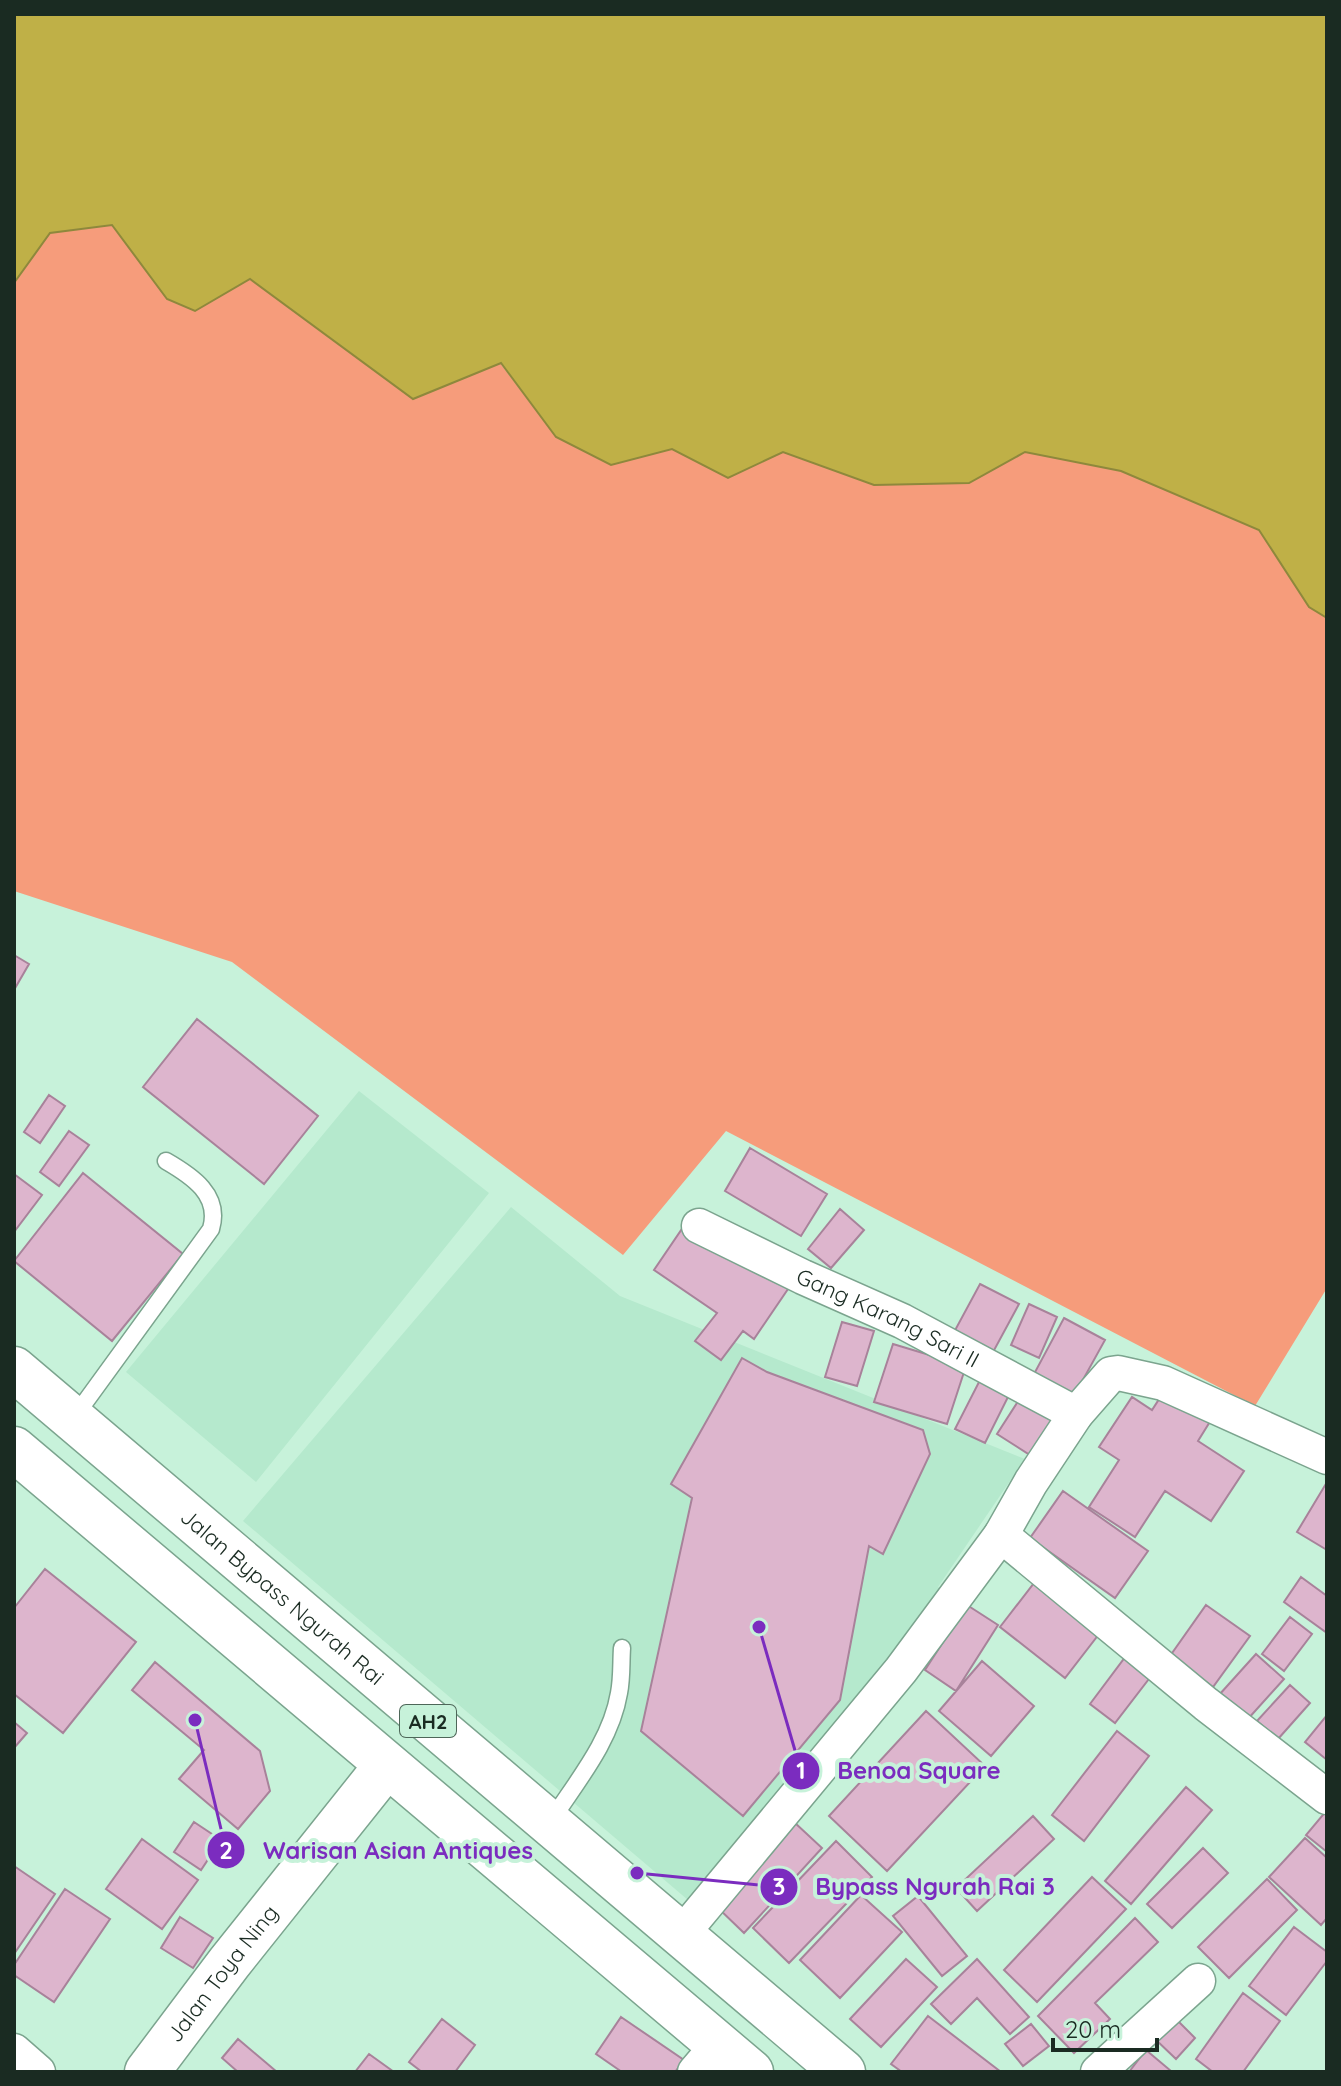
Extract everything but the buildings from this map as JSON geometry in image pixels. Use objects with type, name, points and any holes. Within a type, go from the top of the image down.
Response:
[{"type":"main road","name":"Jalan Bypass Ngurah Rai","points":[[14,1369],[843,2072]]},
{"type":"main road","name":"AH2","points":[[14,1449],[387,1765],[721,2063]]},
{"type":"main road","name":"Jalan Toya Ning","points":[[147,2072],[229,1963],[387,1765],[427,1720]]},
{"type":"street","name":"Gang Karang Sari II","points":[[699,1226],[902,1321],[1076,1414]]},
{"type":"street","points":[[681,1935],[901,1670],[1001,1535],[1031,1482],[1076,1414],[1111,1374],[1163,1383],[1327,1457]]},
{"type":"street","points":[[1001,1535],[1206,1704],[1327,1797]]},
{"type":"street","points":[[1098,2072],[1198,1981]]},
{"type":"street","points":[[14,2051],[38,2072]]},
{"type":"lane","points":[[73,1420],[211,1229],[215,1215],[211,1199],[191,1175],[166,1161]]},
{"type":"lane","points":[[550,1823],[605,1735],[619,1692],[622,1648]]},
{"type":"shaded area","points":[[14,14],[1327,14],[1327,618],[1309,607],[1259,530],[1121,471],[1025,452],[969,483],[874,485],[783,452],[728,478],[672,449],[611,465],[556,437],[501,363],[413,399],[250,279],[195,311],[167,299],[112,225],[50,233],[14,283]]},
{"type":"shaded area","points":[[112,225],[167,299],[250,279],[413,399],[500,363],[556,437],[611,465],[672,449],[728,478],[783,452],[874,485],[969,483],[1025,452],[1121,471],[1259,530],[1309,607],[1327,618],[1327,1288],[1255,1406],[726,1131],[623,1255],[232,962],[14,891],[14,283],[50,233]]},
{"type":"shaded area","points":[[359,1091],[489,1193],[256,1482],[126,1372]]},
{"type":"shaded area","points":[[511,1207],[620,1296],[1025,1459],[938,1587],[948,1594],[688,1900],[243,1521]]},
{"type":"place","name":"Benoa Square","points":[[759,1627]]},
{"type":"place","name":"Warisan Asian Antiques","points":[[195,1720]]},
{"type":"place","name":"Bypass Ngurah Rai 3","points":[[637,1873]]}]
